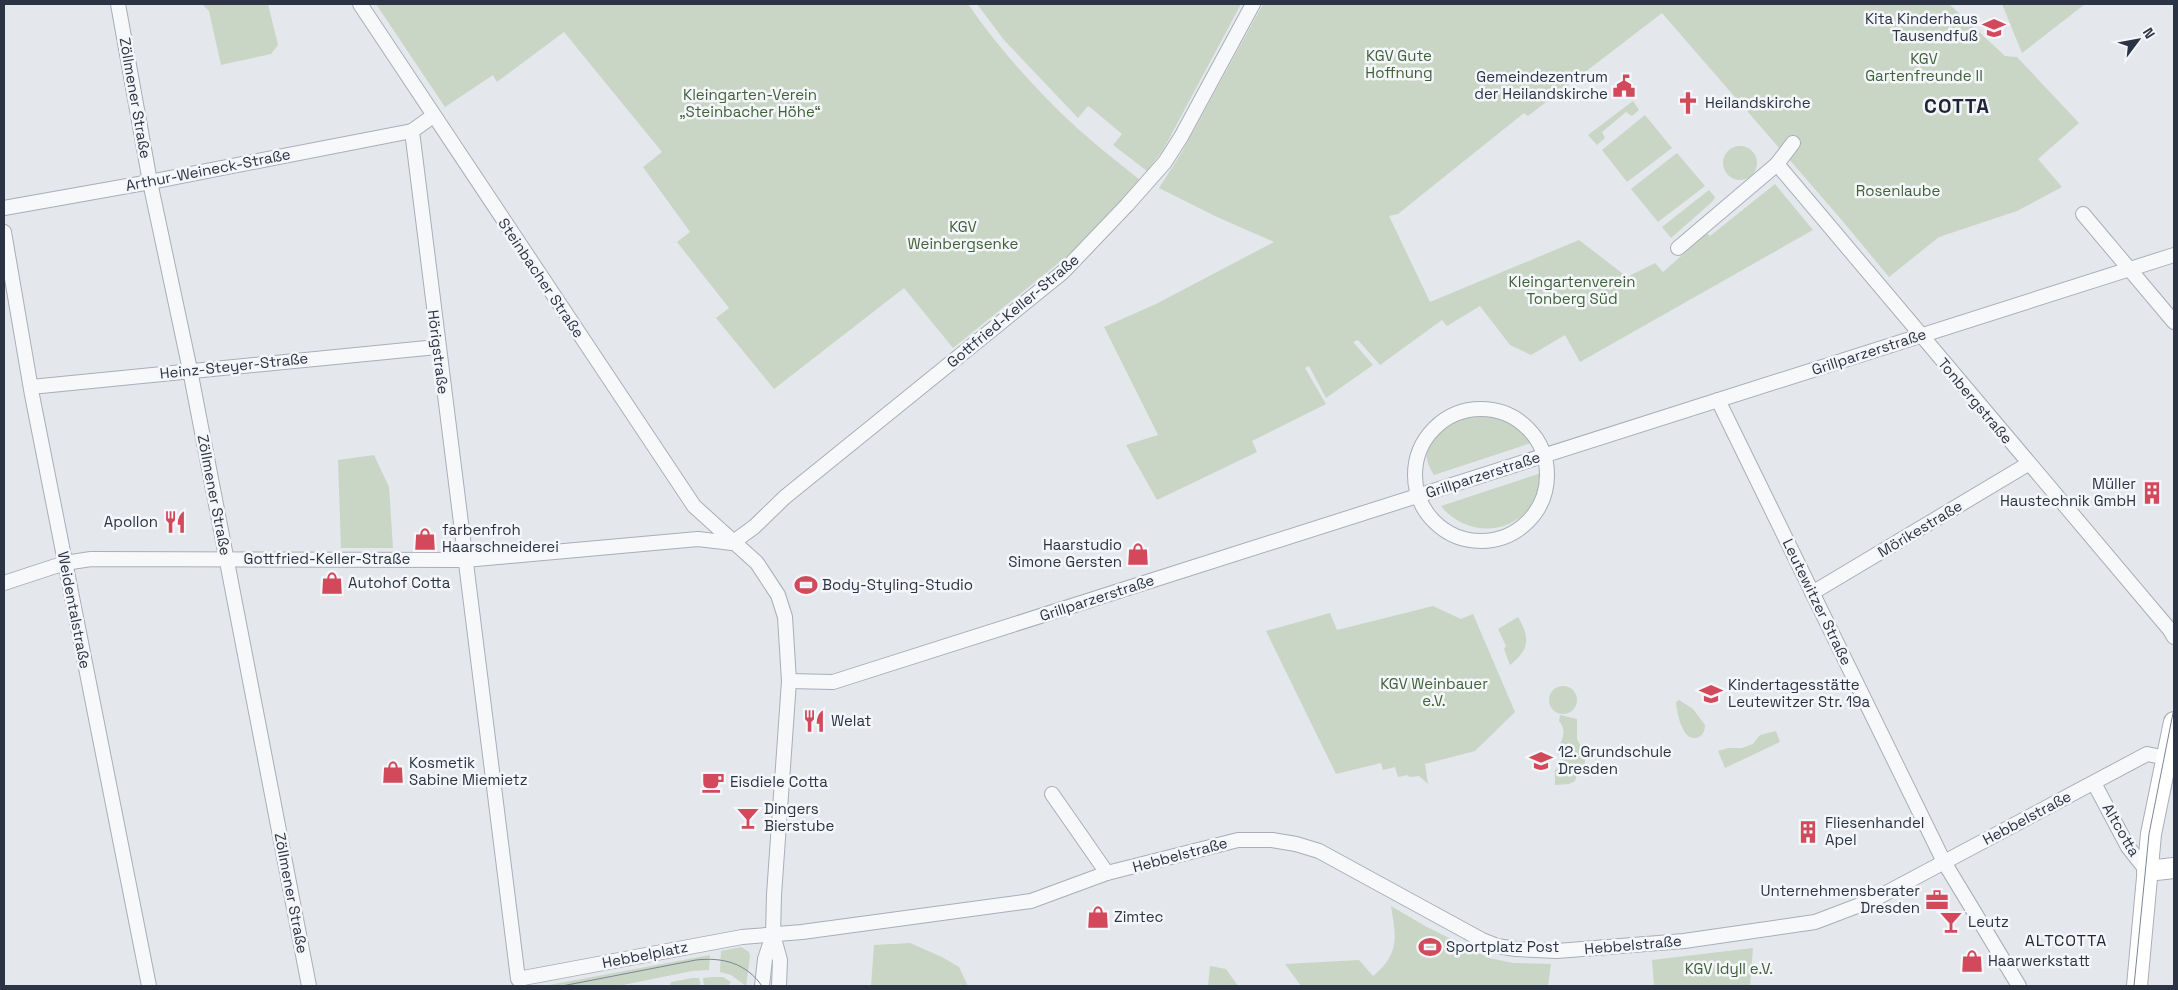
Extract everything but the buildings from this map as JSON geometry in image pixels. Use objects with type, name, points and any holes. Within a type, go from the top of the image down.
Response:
[{"type":"main road","name":"Altcotta","points":[[2147,871],[2151,834],[2174,722]]},
{"type":"main road","points":[[2137,986],[2147,871],[2174,868]]},
{"type":"street","name":"Zöllmener Straße","points":[[118,4],[150,182],[190,370],[309,986]]},
{"type":"street","name":"Steinbacher Straße","points":[[360,4],[694,506],[732,543],[756,563],[778,596],[785,617],[789,681],[773,934]]},
{"type":"street","name":"Gottfried-Keller-Straße","points":[[4,583],[65,564],[91,559],[465,560],[698,539],[732,543],[754,527],[785,498],[1063,272],[1165,162],[1182,137],[1253,4]]},
{"type":"street","points":[[412,131],[433,116]]},
{"type":"street","name":"Arthur-Weineck-Straße","points":[[4,208],[150,182],[412,131]]},
{"type":"street","name":"Hörigstraße","points":[[412,131],[437,347],[518,979]]},
{"type":"street","points":[[1678,248],[1777,164],[1793,143]]},
{"type":"street","name":"Tonbergstraße","points":[[1777,164],[2028,464],[2165,623],[2174,638]]},
{"type":"street","points":[[2083,214],[2174,322]]},
{"type":"street","name":"Weidentalstraße","points":[[4,232],[65,564],[149,986]]},
{"type":"street","name":"Grillparzerstraße","points":[[789,681],[833,682],[2174,255]]},
{"type":"street","name":"Heinz-Steyer-Straße","points":[[31,387],[437,347]]},
{"type":"street","name":"Leutewitzer Straße","points":[[1718,400],[1944,862],[2019,986]]},
{"type":"street","points":[[1475,408],[1496,410],[1515,418],[1525,425],[1534,436],[1544,456],[1546,484],[1537,510],[1523,527],[1495,540],[1476,541],[1452,534],[1434,521],[1418,496],[1415,483],[1415,466],[1419,450],[1431,431],[1449,417],[1475,408]]},
{"type":"street","name":"Mörikestraße","points":[[1812,593],[2028,464]]},
{"type":"street","points":[[2094,783],[2147,754],[2167,758]]},
{"type":"street","name":"Hebbelstraße","points":[[773,934],[915,918],[1031,901],[1107,874],[1213,845],[1238,840],[1272,840],[1296,844],[1319,851],[1482,940],[1516,949],[1541,951],[1684,941],[1815,922],[1873,900],[2094,783]]},
{"type":"street","name":"Altcotta","points":[[2094,783],[2128,846],[2147,871]]},
{"type":"street","points":[[1052,794],[1107,874]]},
{"type":"street","points":[[762,986],[765,959],[773,934]]},
{"type":"street","points":[[773,934],[780,960],[779,986]]},
{"type":"street","name":"Hebbelplatz","points":[[518,979],[742,937],[773,934]]},
{"type":"green space","points":[[202,4],[268,4],[278,45],[271,54],[221,65],[209,11]]},
{"type":"green space","name":"Kleingarten-Verein „Steinbacher Höhe“","points":[[376,4],[968,4],[1019,69],[1047,99],[1085,135],[1140,180],[1072,252],[953,348],[904,288],[774,389],[716,318],[729,308],[677,242],[690,232],[643,167],[662,152],[564,32],[497,82],[493,75],[445,107]]},
{"type":"green space","points":[[977,4],[1241,4],[1163,150],[1147,171],[1113,145],[1122,134],[1091,108],[1088,106],[1078,118],[1004,40]]},
{"type":"green space","points":[[1263,4],[1949,4],[2005,56],[2017,57],[2079,123],[2038,159],[2062,187],[2017,211],[1939,237],[1889,277],[1662,13],[1528,116],[1524,113],[1398,214],[1389,216],[1430,302],[1579,240],[1627,277],[1655,263],[1663,272],[1707,233],[1710,236],[1775,184],[1813,230],[1580,362],[1565,335],[1531,355],[1510,345],[1480,306],[1447,326],[1442,320],[1380,365],[1358,340],[1353,342],[1373,365],[1326,398],[1309,366],[1305,368],[1326,404],[1252,441],[1257,452],[1157,500],[1126,445],[1158,435],[1104,327],[1156,304],[1274,242],[1217,217],[1159,188],[1182,152]]},
{"type":"green space","points":[[2002,4],[2085,4],[2022,53]]},
{"type":"green space","points":[[1633,101],[1639,110],[1632,116],[1626,112],[1602,132],[1605,138],[1597,145],[1588,135]]},
{"type":"green space","points":[[1645,115],[1672,148],[1627,182],[1602,150]]},
{"type":"green space","points":[[1740,146],[1752,151],[1757,163],[1752,175],[1740,180],[1728,175],[1723,163],[1728,151]]},
{"type":"green space","points":[[1677,153],[1705,186],[1658,222],[1631,189]]},
{"type":"green space","points":[[1709,190],[1715,197],[1713,201],[1671,238],[1662,227]]},
{"type":"green space","points":[[1478,415],[1494,417],[1508,422],[1521,430],[1531,443],[1434,475],[1428,462],[1427,451],[1429,442],[1436,434],[1455,422]]},
{"type":"green space","points":[[374,455],[389,487],[393,548],[341,548],[338,460]]},
{"type":"green space","points":[[1538,474],[1541,475],[1533,503],[1527,511],[1506,525],[1495,528],[1471,526],[1460,522],[1441,506]]},
{"type":"green space","name":"KGV Weinbauer e.V.","points":[[1433,606],[1461,619],[1473,614],[1515,712],[1475,751],[1425,764],[1428,784],[1419,776],[1409,777],[1408,775],[1398,777],[1395,767],[1383,770],[1381,763],[1336,774],[1266,631],[1330,613],[1337,630]]},
{"type":"green space","points":[[1518,617],[1525,631],[1526,643],[1521,654],[1510,665],[1504,649],[1506,646],[1498,629]]},
{"type":"green space","points":[[1563,686],[1573,690],[1577,700],[1573,710],[1563,714],[1553,710],[1549,700],[1553,690]]},
{"type":"green space","points":[[1679,700],[1693,709],[1705,725],[1703,734],[1697,738],[1690,737],[1684,731],[1677,709],[1676,702]]},
{"type":"green space","points":[[1560,715],[1577,719],[1577,739],[1582,749],[1585,748],[1585,765],[1580,766],[1575,781],[1569,784],[1555,785],[1555,770],[1563,763],[1557,749],[1563,735],[1563,728],[1559,721]]},
{"type":"green space","points":[[1776,731],[1780,742],[1725,768],[1718,751],[1728,748],[1742,748],[1753,744],[1760,735]]},
{"type":"green space","name":"Sportplatz Post","points":[[1391,906],[1425,926],[1489,958],[1513,963],[1551,964],[1548,986],[1301,986],[1285,964],[1359,960],[1373,976],[1382,968],[1392,952],[1395,936]]},
{"type":"green space","points":[[910,943],[942,957],[959,967],[968,986],[871,986],[874,945]]},
{"type":"green space","points":[[741,947],[749,952],[750,956],[746,986],[731,975],[720,972],[721,951]]},
{"type":"green space","name":"KGV Idyll e.V.","points":[[1753,948],[1750,986],[1654,986],[1652,960]]},
{"type":"green space","points":[[710,955],[709,970],[692,971],[618,986],[544,986]]},
{"type":"green space","points":[[1210,966],[1226,969],[1238,986],[1208,986]]},
{"type":"green space","points":[[723,977],[731,982],[728,986],[704,986],[703,978]]},
{"type":"green space","points":[[699,978],[701,986],[670,986],[671,982]]},
{"type":"tram line","points":[[2134,986],[2149,834],[2174,708]]},
{"type":"tram line","points":[[562,986],[706,959],[733,963],[749,972],[762,986]]},
{"type":"place","name":"Kita Kinderhaus Tausendfuß","points":[[1994,28]]},
{"type":"place","name":"Gemeindezentrum der Heilandskirche","points":[[1624,86]]},
{"type":"place","name":"Heilandskirche","points":[[1688,103]]},
{"type":"place","name":"Müller Haustechnik GmbH","points":[[2152,493]]},
{"type":"place","name":"Apollon","points":[[175,522]]},
{"type":"place","name":"farbenfroh Haarschneiderei","points":[[425,539]]},
{"type":"place","name":"Haarstudio Simone Gersten","points":[[1138,554]]},
{"type":"place","name":"Autohof Cotta","points":[[332,583]]},
{"type":"place","name":"Body-Styling-Studio","points":[[806,585]]},
{"type":"place","name":"Kindertagesstätte Leutewitzer Str. 19a","points":[[1711,694]]},
{"type":"place","name":"Welat","points":[[814,721]]},
{"type":"place","name":"12. Grundschule Dresden","points":[[1541,761]]},
{"type":"place","name":"Kosmetik Sabine Miemietz","points":[[393,772]]},
{"type":"place","name":"Eisdiele Cotta","points":[[713,782]]},
{"type":"place","name":"Dingers Bierstube","points":[[748,818]]},
{"type":"place","name":"Fliesenhandel Apel","points":[[1808,832]]},
{"type":"place","name":"Unternehmensberater Dresden","points":[[1937,900]]},
{"type":"place","name":"Zimtec","points":[[1098,917]]},
{"type":"place","name":"Leutz","points":[[1951,922]]},
{"type":"place","name":"Sportplatz Post","points":[[1430,947]]},
{"type":"place","name":"Haarwerkstatt","points":[[1972,961]]},
{"type":"district","name":"COTTA","points":[[1957,106]]},
{"type":"district","name":"ALTCOTTA","points":[[2066,940]]},
{"type":"park label","name":"KGV Gute Hoffnung","points":[[1399,64]]},
{"type":"park label","name":"KGV Gartenfreunde II","points":[[1924,68]]},
{"type":"park label","name":"Rosenlaube","points":[[1898,191]]},
{"type":"park label","name":"KGV Weinbergsenke","points":[[963,236]]},
{"type":"park label","name":"Kleingartenverein Tonberg Süd","points":[[1572,290]]}]
